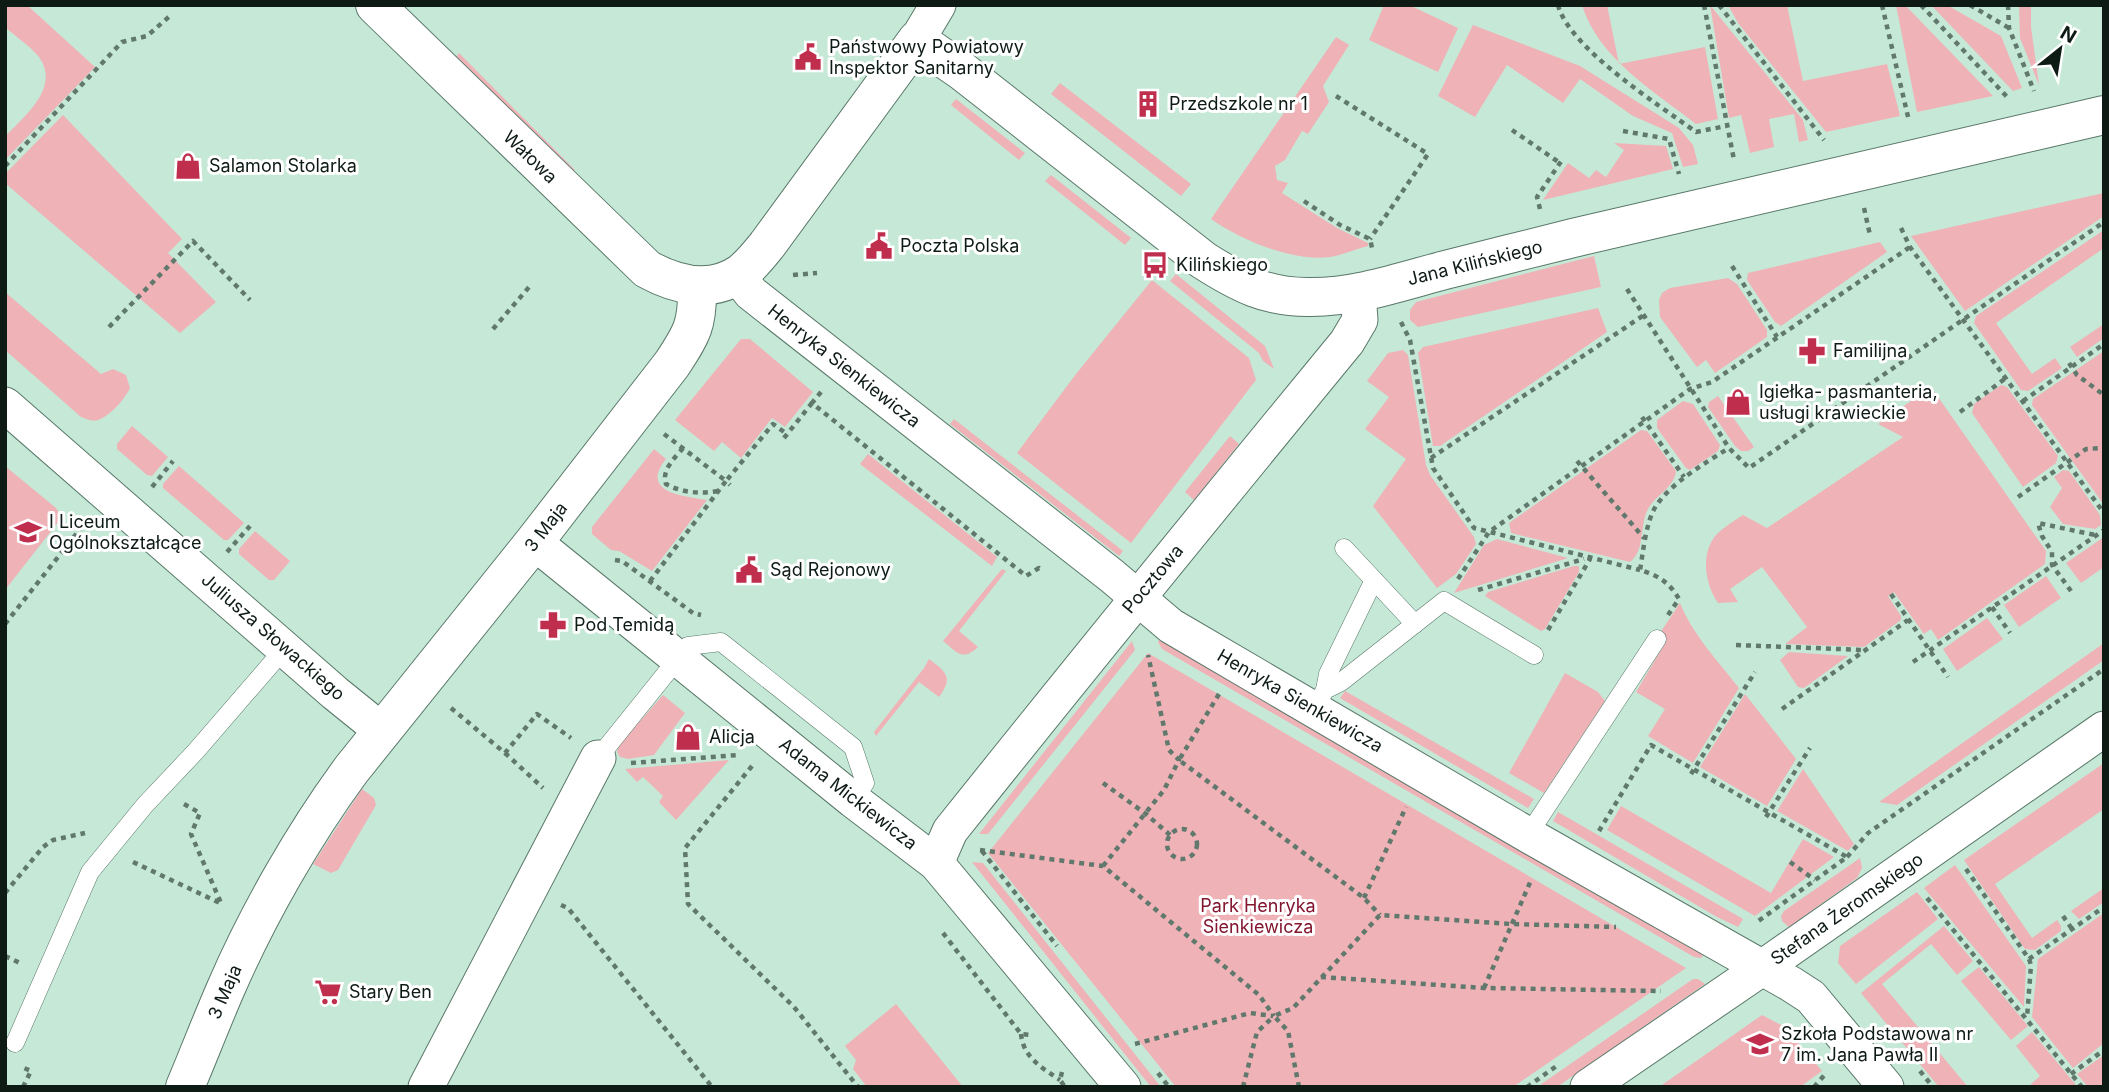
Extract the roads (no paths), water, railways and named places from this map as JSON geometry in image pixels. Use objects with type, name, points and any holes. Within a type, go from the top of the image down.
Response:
[{"type":"street","name":"Wałowa","points":[[375,5],[647,269],[664,279],[697,286]]},
{"type":"street","points":[[697,286],[716,284],[749,267],[917,40],[938,5]]},
{"type":"street","name":"Jana Kilińskiego","points":[[917,40],[972,79],[1182,244],[1232,278],[1257,290],[1283,296],[1311,297],[1358,293],[1632,224],[2104,115]]},
{"type":"street","name":"Henryka Sienkiewicza","points":[[738,275],[751,293],[1112,576],[1171,626],[1319,700],[1528,835],[1811,997],[1886,1087]]},
{"type":"street","name":"3 Maja","points":[[185,1087],[227,986],[272,898],[325,806],[672,364],[694,327],[697,286]]},
{"type":"street","name":"Pocztowa","points":[[936,863],[950,831],[1347,342],[1360,320],[1358,293]]},
{"type":"street","name":"Juliusza Słowackiego","points":[[5,405],[382,731]]},
{"type":"street","name":"Adama Mickiewicza","points":[[534,542],[853,800],[936,863],[1122,1087]]},
{"type":"street","name":"Stefana Żeromskiego","points":[[1588,1087],[2104,729]]},
{"type":"street","points":[[426,1087],[598,758]]},
{"type":"lane","points":[[1343,548],[1415,624]]},
{"type":"lane","points":[[1319,700],[1328,674],[1374,580]]},
{"type":"lane","points":[[1319,700],[1444,601],[1534,654]]},
{"type":"lane","points":[[1528,835],[1657,639]]},
{"type":"lane","points":[[15,1042],[90,872],[285,648]]},
{"type":"lane","points":[[598,758],[677,659]]},
{"type":"place","name":"Państwowy Powiatowy Inspektor Sanitarny","points":[[808,57]]},
{"type":"place","name":"Przedszkole nr 1","points":[[1148,104]]},
{"type":"place","name":"Salamon Stolarka","points":[[188,166]]},
{"type":"place","name":"Poczta Polska","points":[[879,246]]},
{"type":"place","name":"Kilińskiego","points":[[1155,265]]},
{"type":"place","name":"Familijna","points":[[1812,351]]},
{"type":"place","name":"Igiełka- pasmanteria, usługi krawieckie","points":[[1738,402]]},
{"type":"place","name":"I Liceum Ogólnokształcące","points":[[28,532]]},
{"type":"place","name":"Sąd Rejonowy","points":[[749,570]]},
{"type":"place","name":"Pod Temidą","points":[[553,625]]},
{"type":"place","name":"Alicja","points":[[688,737]]},
{"type":"place","name":"Stary Ben","points":[[328,992]]},
{"type":"place","name":"Szkoła Podstawowa nr 7 im. Jana Pawła II","points":[[1760,1044]]},
{"type":"park label","name":"Park Henryka Sienkiewicza","points":[[1258,916]]}]
